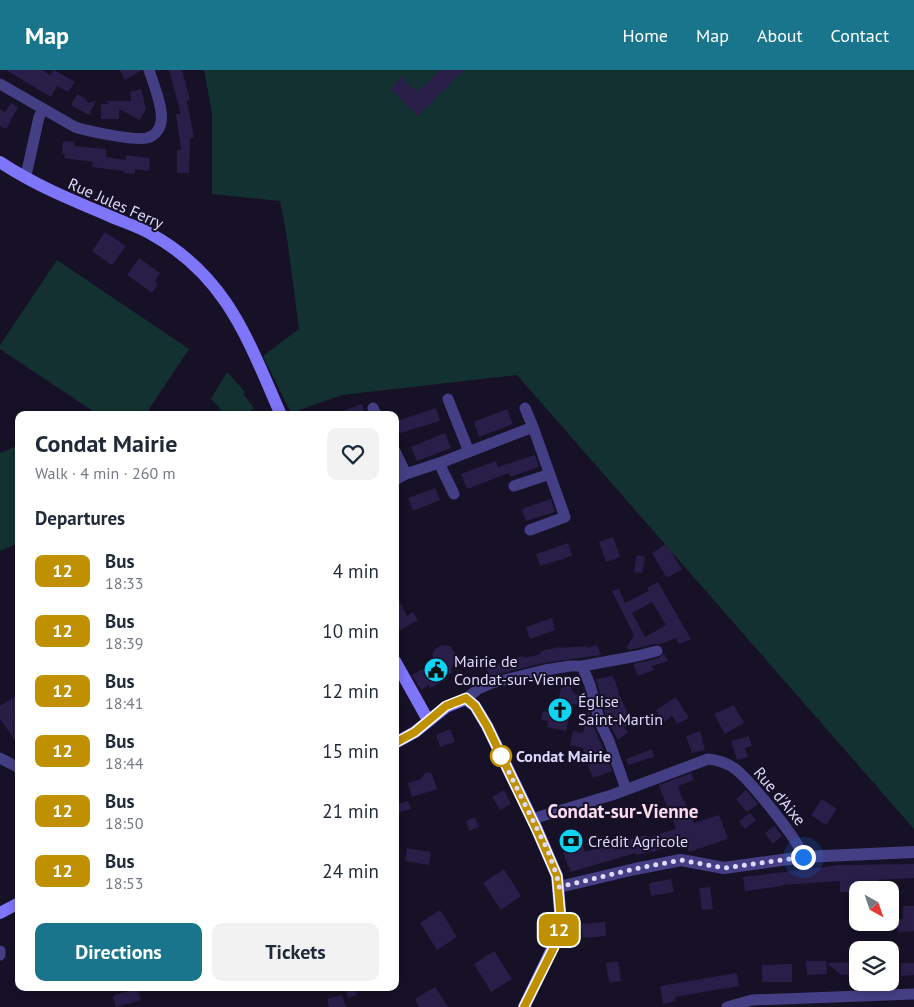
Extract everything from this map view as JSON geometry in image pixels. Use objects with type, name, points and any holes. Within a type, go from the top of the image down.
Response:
[{"type":"main road","name":"Rue Jules Ferry","points":[[0,162],[48,190],[150,233],[181,253],[204,274],[221,294],[244,330],[280,411]]},
{"type":"main road","points":[[399,668],[428,720]]},
{"type":"main road","points":[[399,741],[415,732],[446,706],[466,698],[481,714],[532,819],[557,876],[561,922],[554,947],[524,1007]]},
{"type":"main road","points":[[0,905],[15,897]]},
{"type":"main road","points":[[0,913],[15,905]]},
{"type":"street","points":[[0,84],[75,127],[86,131],[146,139],[155,134],[159,129],[162,116],[149,70]]},
{"type":"street","points":[[24,177],[28,171],[39,117],[43,109]]},
{"type":"street","points":[[448,399],[469,452]]},
{"type":"street","points":[[525,408],[565,517],[530,530]]},
{"type":"street","points":[[399,478],[533,427]]},
{"type":"street","points":[[399,459],[406,474]]},
{"type":"street","points":[[439,463],[454,494]]},
{"type":"street","points":[[514,486],[550,474]]},
{"type":"street","points":[[466,698],[478,689],[492,683],[545,670],[582,666],[657,651]]},
{"type":"street","points":[[582,666],[590,686],[600,723],[609,741],[626,789]]},
{"type":"street","points":[[0,758],[15,766]]},
{"type":"street","name":"Rue d'Aixe","points":[[532,819],[626,789],[708,759],[721,760],[746,778],[797,842],[803,857]]},
{"type":"street","points":[[559,887],[681,860],[724,868],[803,857],[914,852]]},
{"type":"street","points":[[727,1007],[752,1000],[914,994]]},
{"type":"green space","points":[[204,70],[914,70],[914,829],[517,375],[342,395],[297,411],[290,411],[263,356],[299,329],[280,201],[212,194],[212,113]]},
{"type":"green space","points":[[57,260],[189,349],[148,411],[93,411],[0,349],[0,345]]},
{"type":"green space","points":[[227,372],[245,392],[243,394],[254,408],[251,411],[222,411],[211,399]]},
{"type":"green space","points":[[15,447],[15,545],[0,551],[0,453]]},
{"type":"building","points":[[6,70],[42,70],[50,75],[54,70],[75,82],[68,92],[57,86],[51,97]]},
{"type":"building","points":[[120,70],[142,70],[125,80]]},
{"type":"building","points":[[169,70],[182,70],[190,100],[187,101],[194,137],[190,138],[189,173],[177,173],[177,150],[181,150],[176,114],[181,114]]},
{"type":"building","points":[[440,70],[464,70],[418,116],[390,89],[401,77],[417,92]]},
{"type":"building","points":[[141,89],[146,109],[140,120],[119,109],[119,119],[101,119],[101,104],[110,104],[105,101],[131,101],[130,92]]},
{"type":"building","points":[[77,94],[86,99],[88,103],[96,101],[89,115],[71,105]]},
{"type":"building","points":[[11,103],[18,107],[6,129],[0,126],[0,109],[5,112]]},
{"type":"building","points":[[63,141],[74,142],[74,146],[106,149],[106,157],[126,160],[126,155],[150,158],[149,171],[135,169],[135,174],[124,173],[124,171],[92,167],[93,162],[64,158],[65,154],[62,154]]},
{"type":"building","points":[[105,232],[126,246],[112,265],[92,251]]},
{"type":"building","points":[[139,258],[160,273],[155,281],[158,284],[152,293],[127,275]]},
{"type":"building","points":[[362,404],[365,411],[343,411]]},
{"type":"building","points":[[436,408],[440,421],[400,433],[399,420]]},
{"type":"building","points":[[507,409],[513,424],[479,437],[474,422]]},
{"type":"building","points":[[445,433],[451,448],[417,461],[411,447]]},
{"type":"building","points":[[535,455],[539,467],[510,477],[509,473],[467,489],[461,474],[496,461],[498,467]]},
{"type":"building","points":[[435,488],[440,500],[413,511],[408,498]]},
{"type":"building","points":[[551,499],[555,512],[526,521],[522,509]]},
{"type":"building","points":[[613,537],[620,557],[606,562],[599,542]]},
{"type":"building","points":[[568,543],[572,556],[540,566],[536,554]]},
{"type":"building","points":[[666,544],[682,569],[667,578],[652,553]]},
{"type":"building","points":[[637,555],[645,557],[642,573],[634,572]]},
{"type":"building","points":[[658,582],[691,639],[679,644],[676,638],[660,644],[629,650],[627,647],[634,635],[612,591],[619,589],[625,603],[649,591],[647,588]],"holes":[[[652,602],[666,625],[645,637],[632,613]]]},
{"type":"building","points":[[399,601],[407,616],[413,612],[418,620],[400,630]]},
{"type":"building","points":[[552,618],[555,630],[530,639],[526,627]]},
{"type":"building","name":"Mairie de Condat-sur-Vienne","points":[[442,645],[450,646],[455,653],[455,661],[451,669],[453,672],[444,677],[445,680],[430,688],[429,685],[421,690],[412,675],[432,664],[433,652]]},
{"type":"building","points":[[597,645],[601,655],[544,663],[490,676],[486,667],[501,663],[501,661],[541,654],[541,651],[560,647],[587,646],[587,648]]},
{"type":"building","points":[[664,653],[668,661],[652,666],[654,670],[638,676],[633,664],[659,658]]},
{"type":"building","points":[[613,676],[632,723],[624,727],[628,732],[618,740],[607,720],[596,679]]},
{"type":"building","name":"Église Saint-Martin","points":[[564,681],[572,683],[571,690],[574,694],[585,695],[588,705],[572,704],[566,731],[547,727],[548,721],[541,720],[543,711],[550,713],[553,705],[557,706]]},
{"type":"building","points":[[15,697],[15,740],[0,719],[0,706]]},
{"type":"building","points":[[676,697],[689,718],[677,724],[672,716],[664,722],[656,710]]},
{"type":"building","points":[[734,705],[744,723],[725,734],[714,714]]},
{"type":"building","points":[[588,707],[604,751],[588,763],[583,748],[570,745],[573,731],[583,733]]},
{"type":"building","points":[[450,729],[455,742],[440,747],[436,735]]},
{"type":"building","points":[[700,731],[705,750],[692,753],[686,736]]},
{"type":"building","points":[[749,736],[752,746],[745,748],[748,757],[737,760],[731,741]]},
{"type":"building","points":[[652,749],[654,757],[628,765],[626,759]]},
{"type":"building","points":[[607,758],[612,771],[593,778],[588,765]]},
{"type":"building","points":[[429,772],[432,774],[437,789],[412,797],[408,783],[421,779],[424,774]]},
{"type":"building","points":[[691,773],[694,780],[678,786],[694,823],[719,815],[728,839],[689,852],[686,841],[652,852],[636,855],[635,853],[571,872],[563,852],[566,851],[561,835],[575,830],[580,847],[583,846],[585,852],[646,835],[647,838],[676,829],[669,806],[667,807],[659,785]]},
{"type":"building","points":[[504,790],[511,804],[500,810],[492,797]]},
{"type":"building","points":[[746,790],[758,804],[747,812],[736,799]]},
{"type":"building","points":[[822,799],[837,809],[826,825],[811,815]]},
{"type":"building","points":[[408,801],[411,809],[399,812],[399,804]]},
{"type":"building","points":[[750,813],[756,820],[745,829],[739,821]]},
{"type":"building","points":[[475,817],[479,827],[469,831],[466,821]]},
{"type":"building","points":[[774,826],[782,836],[773,844],[765,833]]},
{"type":"building","points":[[407,848],[431,852],[429,865],[405,861]]},
{"type":"building","points":[[914,864],[914,878],[849,881],[849,892],[840,892],[840,881],[782,885],[745,891],[743,877],[840,865]]},
{"type":"building","points":[[504,869],[521,896],[501,910],[483,883]]},
{"type":"building","points":[[671,879],[674,892],[651,896],[649,883]]},
{"type":"building","points":[[710,887],[713,909],[702,910],[699,888]]},
{"type":"building","points":[[903,906],[914,906],[914,931],[898,932],[899,919],[903,919]]},
{"type":"building","points":[[440,910],[457,937],[437,950],[420,923]]},
{"type":"building","points":[[605,922],[606,936],[583,938],[581,924]]},
{"type":"building","points":[[494,951],[512,979],[491,992],[474,964]]},
{"type":"building","points":[[618,961],[621,981],[609,983],[606,963]]},
{"type":"building","points":[[806,961],[826,961],[827,974],[807,975]]},
{"type":"building","points":[[849,962],[849,975],[841,975],[827,963]]},
{"type":"building","points":[[901,963],[914,963],[914,975],[901,976]]},
{"type":"building","points":[[792,964],[792,982],[762,982],[762,965]]},
{"type":"building","points":[[737,973],[739,986],[675,997],[676,1001],[663,1004],[660,986]]},
{"type":"building","points":[[435,987],[448,1007],[419,1007],[415,999]]},
{"type":"building","points":[[128,991],[138,991],[141,1000],[116,1007],[113,996]]},
{"type":"building","points":[[346,991],[356,991],[357,995],[348,998]]},
{"type":"building","points":[[342,995],[346,1007],[329,1007],[327,999]]},
{"type":"bus line","name":"12","points":[[399,741],[415,732],[446,706],[466,698],[481,714],[548,851],[557,876],[561,922],[554,947],[524,1007]]},
{"type":"place","name":"Mairie de Condat-sur-Vienne","points":[[436,670]]},
{"type":"place","name":"Église Saint-Martin","points":[[560,710]]},
{"type":"place","name":"Condat Mairie","points":[[501,756]]},
{"type":"place","name":"Crédit Agricole","points":[[571,841]]},
{"type":"district","name":"Condat-sur-Vienne","points":[[623,811]]},
{"type":"route","points":[[501,756],[548,851],[559,887],[681,860],[724,868],[803,857]]}]
